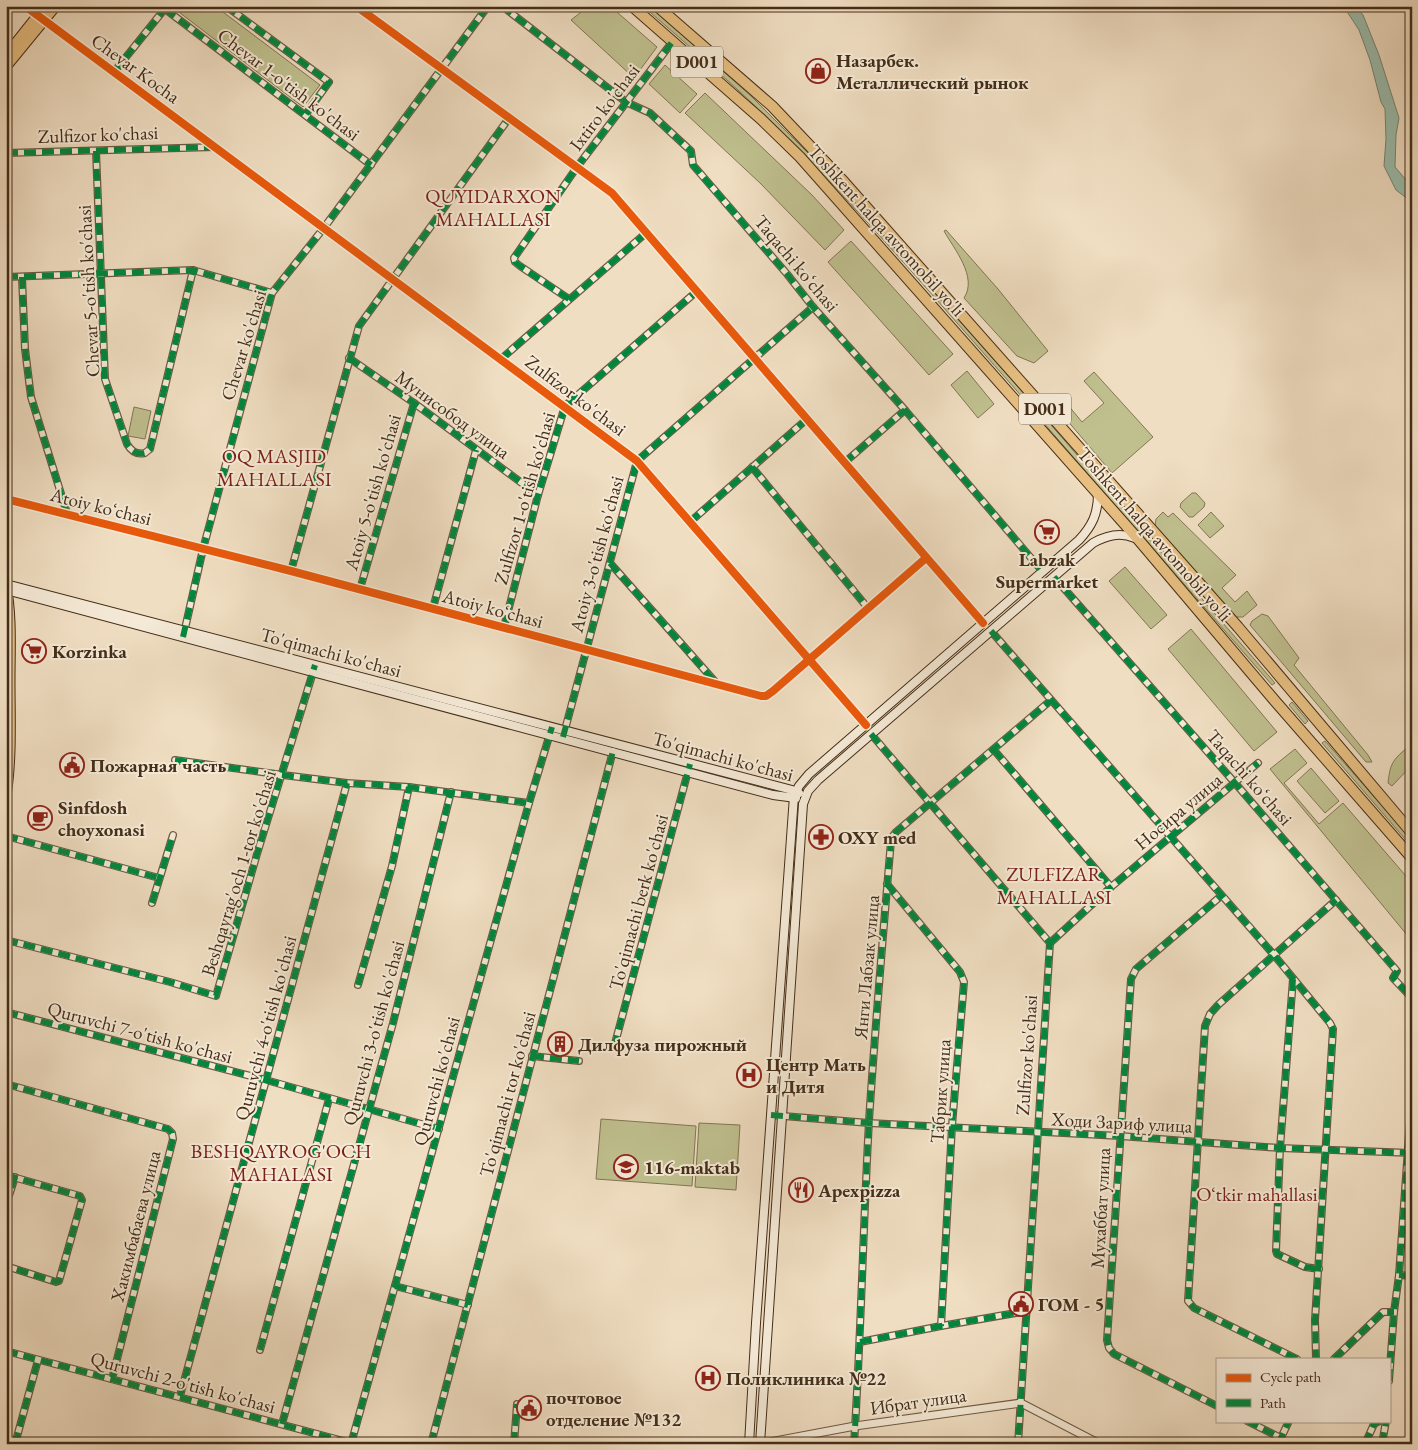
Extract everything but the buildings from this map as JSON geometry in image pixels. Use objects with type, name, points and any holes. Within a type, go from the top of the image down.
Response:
[{"type":"highway","name":"Toshkent halqa avtomobil yo'li","points":[[632,6],[761,119],[800,157],[1137,538],[1275,702],[1412,858]]},
{"type":"highway","name":"Toshkent halqa avtomobil yo'li","points":[[657,6],[772,106],[844,182],[1238,627],[1412,833]]},
{"type":"highway","points":[[1030,417],[1043,405]]},
{"type":"highway","points":[[1275,702],[1290,689]]},
{"type":"highway","points":[[1309,741],[1324,729]]},
{"type":"main road","points":[[6,67],[41,18],[45,6]]},
{"type":"main road","points":[[6,55],[41,18],[56,6]]},
{"type":"main road","points":[[749,1443],[794,795],[809,774],[1073,546],[1094,520],[1098,505],[1098,494]]},
{"type":"main road","points":[[760,1443],[803,804],[805,797],[813,785],[1080,554],[1100,539],[1111,535],[1123,534],[1137,538]]},
{"type":"main road","points":[[1073,546],[1080,554]]},
{"type":"main road","points":[[6,587],[10,614],[10,736],[6,796]]},
{"type":"main road","name":"To'qimachi ko'chasi","points":[[6,587],[805,797]]},
{"type":"main road","name":"To'qimachi ko'chasi","points":[[564,734],[613,751],[689,768]]},
{"type":"main road","name":"Ибрат улица","points":[[749,1443],[760,1443]]},
{"type":"street","points":[[25,6],[41,18]]},
{"type":"street","points":[[226,6],[329,82],[306,114]]},
{"type":"street","points":[[356,6],[612,193],[983,623]]},
{"type":"street","name":"Chevar ko'chasi","points":[[184,633],[203,549],[272,293],[323,229],[488,6]]},
{"type":"street","name":"Taqachi koʻchasi","points":[[502,6],[626,102],[650,113],[691,151],[693,165],[813,307],[905,410],[1043,572]]},
{"type":"street","points":[[114,72],[166,8]]},
{"type":"street","name":"Chevar 1-o'tish ko'chasi","points":[[166,8],[371,165]]},
{"type":"street","name":"Chevar Kocha","points":[[41,18],[215,147]]},
{"type":"street","name":"Ixtiro ko'chasi","points":[[569,299],[520,266],[515,262],[514,258],[577,168],[673,41]]},
{"type":"street","points":[[291,571],[349,358],[361,321],[509,118]]},
{"type":"street","name":"Zulfizor ko'chasi","points":[[6,153],[215,147],[637,461],[866,725]]},
{"type":"street","name":"Chevar 5-o'tish ko'chasi","points":[[96,150],[105,379],[127,444],[136,453],[145,453],[150,449],[193,270]]},
{"type":"street","points":[[501,359],[646,233]]},
{"type":"street","points":[[6,277],[193,270],[272,293]]},
{"type":"street","points":[[22,276],[25,349],[31,397],[67,513]]},
{"type":"street","points":[[565,406],[696,292]]},
{"type":"street","name":"Atoiy 3-o'tish ko'chasi","points":[[564,734],[637,461],[813,307]]},
{"type":"street","name":"Мунисобод улица","points":[[349,358],[414,403],[538,495]]},
{"type":"street","name":"Atoiy 5-o'tish ko'chasi","points":[[360,589],[414,403]]},
{"type":"street","name":"Zulfizor 1-o'tish ko'chasi","points":[[504,627],[538,495],[565,406]]},
{"type":"street","points":[[844,463],[905,410]]},
{"type":"street","points":[[690,522],[807,419]]},
{"type":"street","points":[[433,608],[476,450]]},
{"type":"street","points":[[752,467],[868,608]]},
{"type":"street","name":"Atoiy koʻchasi","points":[[6,499],[67,513],[433,608],[756,696],[766,696],[926,558]]},
{"type":"street","points":[[610,563],[718,686]]},
{"type":"street","name":"Taqachi koʻchasi","points":[[1054,577],[1397,970],[1393,978],[1412,998]]},
{"type":"street","points":[[991,631],[1050,701],[1274,955],[1333,1029],[1315,1320],[1316,1358]]},
{"type":"street","name":"Beshqayrag'och 1-tor ko'chasi","points":[[6,940],[170,982],[216,996],[314,668]]},
{"type":"street","name":"Янги Лабзак улица","points":[[854,1444],[869,1123],[879,967],[893,836],[1050,701]]},
{"type":"street","name":"Quruvchi ko'chasi","points":[[351,1443],[529,803],[551,731]]},
{"type":"street","points":[[871,734],[1050,943]]},
{"type":"street","points":[[994,750],[1111,887]]},
{"type":"street","name":"To'qimachi tor ko'chasi","points":[[431,1444],[532,1056],[605,788],[613,751]]},
{"type":"street","points":[[176,760],[282,775],[409,787],[529,803]]},
{"type":"street","name":"Носира улица","points":[[1050,943],[1111,887],[1258,763]]},
{"type":"street","name":"To'qimachi berk ko'chasi","points":[[614,1047],[689,768]]},
{"type":"street","name":"Quruvchi 4-o'tish ko'chasi","points":[[180,1396],[348,782]]},
{"type":"street","points":[[358,985],[392,866],[409,787]]},
{"type":"street","name":"Quruvchi 3-o'tish ko'chasi","points":[[282,1424],[393,1023],[451,792]]},
{"type":"street","points":[[152,903],[173,835]]},
{"type":"street","points":[[6,836],[159,878]]},
{"type":"street","name":"Табрик улица","points":[[888,884],[960,972],[964,982],[952,1126],[941,1326]]},
{"type":"street","name":"Мухаббат улица","points":[[1216,1405],[1114,1354],[1108,1344],[1132,974],[1221,896]]},
{"type":"street","points":[[1294,1358],[1194,1308],[1188,1301],[1205,1026],[1210,1014],[1336,900]]},
{"type":"street","name":"Zulfizor ko'chasi","points":[[1018,1444],[1050,943]]},
{"type":"street","points":[[1293,979],[1280,1148],[1276,1251],[1277,1254],[1305,1267],[1319,1269]]},
{"type":"street","name":"Quruvchi 7-o'tish ko'chasi","points":[[6,1012],[266,1080],[439,1129]]},
{"type":"street","points":[[532,1056],[579,1061]]},
{"type":"street","name":"Хакимбабаева улица","points":[[6,1084],[168,1129],[172,1133],[173,1139],[112,1379]]},
{"type":"street","points":[[1390,1366],[1409,1153],[1412,1092]]},
{"type":"street","points":[[260,1350],[329,1099]]},
{"type":"street","name":"Ходи Зариф улица","points":[[771,1115],[869,1123],[1120,1136],[1280,1148],[1409,1153]]},
{"type":"street","points":[[6,1175],[80,1196],[82,1200],[59,1281],[56,1282],[6,1266]]},
{"type":"street","points":[[6,1205],[16,1177]]},
{"type":"street","points":[[1399,1275],[1412,1276]]},
{"type":"street","points":[[395,1286],[468,1305]]},
{"type":"street","points":[[860,1342],[1027,1311]]},
{"type":"street","points":[[1335,1358],[1383,1312],[1394,1312]]},
{"type":"street","name":"Quruvchi 2-o'tish ko'chasi","points":[[6,1351],[351,1443]]},
{"type":"street","points":[[15,1444],[38,1360]]},
{"type":"street","points":[[1021,1403],[1100,1444]]},
{"type":"street","name":"Ибрат улица","points":[[760,1443],[855,1426],[1021,1403]]},
{"type":"street","points":[[514,1444],[517,1404]]},
{"type":"street","points":[[1249,1422],[1279,1441],[1288,1422]]},
{"type":"street","points":[[1365,1444],[1374,1424],[1378,1422]]},
{"type":"street","points":[[1382,1444],[1386,1422]]},
{"type":"street","name":"Ибрат улица","points":[[732,1444],[749,1443]]},
{"type":"green space","points":[[171,6],[215,6],[320,85],[303,107]]},
{"type":"green space","points":[[589,6],[610,6],[657,47],[634,78],[571,20]]},
{"type":"green space","points":[[643,6],[650,6],[752,97],[813,158],[1027,397],[1024,399],[875,231],[783,133]]},
{"type":"green space","points":[[665,65],[697,94],[680,113],[649,84]]},
{"type":"green space","points":[[705,93],[812,195],[844,230],[825,250],[760,183],[685,113]]},
{"type":"green space","points":[[946,230],[998,289],[1048,351],[1034,363],[1017,356],[964,298],[968,290],[966,272],[963,263],[944,231]]},
{"type":"green space","points":[[851,241],[953,354],[929,375],[828,262]]},
{"type":"green space","points":[[967,371],[994,404],[978,418],[951,385]]},
{"type":"green space","points":[[1094,372],[1153,437],[1112,473],[1060,412],[1058,405],[1063,399],[1082,422],[1104,403],[1084,381]]},
{"type":"green space","points":[[134,407],[151,411],[145,439],[128,436]]},
{"type":"green space","points":[[1045,418],[1275,683],[1272,685],[1042,421]]},
{"type":"green space","points":[[1192,493],[1196,493],[1205,503],[1204,507],[1193,517],[1189,517],[1180,507],[1181,503]]},
{"type":"green space","points":[[1163,512],[1168,517],[1173,513],[1236,575],[1222,588],[1235,602],[1247,591],[1257,605],[1243,617],[1235,617],[1155,526],[1156,519]]},
{"type":"green space","points":[[1211,512],[1224,526],[1210,538],[1198,525]]},
{"type":"green space","points":[[1125,567],[1167,615],[1151,629],[1109,581]]},
{"type":"green space","points":[[1262,614],[1268,616],[1299,658],[1294,665],[1372,762],[1366,762],[1250,625],[1252,621]]},
{"type":"green space","points":[[1191,629],[1277,732],[1254,751],[1168,649]]},
{"type":"green space","points":[[1292,702],[1308,721],[1305,724],[1289,705]]},
{"type":"green space","points":[[1325,741],[1412,840],[1412,847],[1322,743]]},
{"type":"green space","points":[[1407,748],[1412,753],[1412,765],[1392,786],[1388,783],[1391,767],[1398,756]]},
{"type":"green space","points":[[1295,749],[1307,763],[1284,783],[1319,824],[1343,803],[1412,883],[1412,941],[1270,769]]},
{"type":"green space","points":[[1311,768],[1339,801],[1325,813],[1297,781]]},
{"type":"green space","points":[[601,1119],[696,1126],[692,1186],[596,1179]]},
{"type":"green space","points":[[699,1123],[740,1125],[736,1190],[695,1187]]},
{"type":"shaded area","points":[[1340,6],[1355,6],[1363,15],[1379,55],[1399,118],[1396,135],[1395,167],[1412,187],[1412,202],[1396,190],[1384,166],[1386,139],[1385,109],[1381,102],[1370,60],[1359,30],[1346,10]]},
{"type":"marked path","points":[[114,72],[167,6]]},
{"type":"marked path","points":[[226,6],[329,82],[306,114]]},
{"type":"marked path","points":[[183,637],[203,549],[272,293],[323,229],[488,6]]},
{"type":"marked path","points":[[502,6],[626,102],[650,113],[691,151],[693,165],[813,307],[905,410],[1043,572]]},
{"type":"marked path","points":[[165,9],[371,165]]},
{"type":"marked path","points":[[569,299],[520,266],[515,262],[514,258],[577,167],[673,41]]},
{"type":"marked path","points":[[291,571],[359,326],[509,118]]},
{"type":"marked path","points":[[6,153],[215,147]]},
{"type":"marked path","points":[[96,151],[105,379],[127,444],[137,453],[145,453],[150,449],[193,270]]},
{"type":"marked path","points":[[501,359],[646,233]]},
{"type":"marked path","points":[[6,277],[193,270],[272,293]]},
{"type":"marked path","points":[[22,277],[25,349],[31,397],[67,513]]},
{"type":"marked path","points":[[504,627],[538,495],[565,406],[696,292]]},
{"type":"marked path","points":[[563,737],[637,461],[813,307]]},
{"type":"marked path","points":[[349,358],[414,403],[538,495]]},
{"type":"marked path","points":[[360,589],[414,403]]},
{"type":"marked path","points":[[844,463],[905,410]]},
{"type":"marked path","points":[[690,522],[807,419]]},
{"type":"marked path","points":[[433,608],[476,450]]},
{"type":"marked path","points":[[752,467],[867,607]]},
{"type":"marked path","points":[[610,563],[716,683]]},
{"type":"marked path","points":[[1054,577],[1397,971],[1393,978],[1412,998]]},
{"type":"marked path","points":[[991,631],[1274,955],[1333,1029],[1315,1320],[1316,1358]]},
{"type":"marked path","points":[[6,940],[170,982],[216,996],[315,665]]},
{"type":"marked path","points":[[854,1444],[869,1121],[891,841],[896,832],[1050,701]]},
{"type":"marked path","points":[[351,1444],[529,803],[552,727]]},
{"type":"marked path","points":[[871,734],[1050,943],[1018,1444]]},
{"type":"marked path","points":[[994,750],[1111,887]]},
{"type":"marked path","points":[[431,1444],[613,751]]},
{"type":"marked path","points":[[175,760],[347,783],[409,787],[529,803]]},
{"type":"marked path","points":[[1050,943],[1111,887],[1258,763]]},
{"type":"marked path","points":[[614,1047],[690,764]]},
{"type":"marked path","points":[[180,1396],[347,783]]},
{"type":"marked path","points":[[358,985],[392,866],[409,787]]},
{"type":"marked path","points":[[282,1424],[393,1023],[451,792]]},
{"type":"marked path","points":[[152,903],[173,835]]},
{"type":"marked path","points":[[6,836],[159,878]]},
{"type":"marked path","points":[[887,884],[960,972],[964,982],[952,1126],[941,1326]]},
{"type":"marked path","points":[[1216,1405],[1114,1354],[1109,1348],[1107,1340],[1131,979],[1136,969],[1221,896]]},
{"type":"marked path","points":[[1295,1358],[1194,1308],[1188,1301],[1205,1026],[1210,1014],[1218,1005],[1336,900]]},
{"type":"marked path","points":[[1293,979],[1280,1148],[1276,1251],[1277,1254],[1305,1267],[1319,1269]]},
{"type":"marked path","points":[[6,1012],[266,1080],[439,1129]]},
{"type":"marked path","points":[[532,1056],[579,1061]]},
{"type":"marked path","points":[[6,1084],[168,1129],[172,1133],[173,1139],[112,1379]]},
{"type":"marked path","points":[[1390,1367],[1399,1275],[1412,1092]]},
{"type":"marked path","points":[[260,1350],[329,1099]]},
{"type":"marked path","points":[[771,1115],[869,1123],[1120,1136],[1280,1148],[1412,1153]]},
{"type":"marked path","points":[[6,1175],[80,1196],[82,1200],[59,1281],[56,1282],[6,1266]]},
{"type":"marked path","points":[[6,1205],[15,1177]]},
{"type":"marked path","points":[[1399,1275],[1412,1276]]},
{"type":"marked path","points":[[395,1286],[468,1305]]},
{"type":"marked path","points":[[860,1342],[1027,1311]]},
{"type":"marked path","points":[[1335,1358],[1383,1312],[1394,1312]]},
{"type":"marked path","points":[[6,1351],[351,1443]]},
{"type":"marked path","points":[[15,1444],[38,1360]]},
{"type":"marked path","points":[[514,1444],[517,1404]]},
{"type":"marked path","points":[[1249,1422],[1281,1438]]},
{"type":"marked path","points":[[1278,1444],[1289,1422]]},
{"type":"marked path","points":[[1365,1444],[1374,1424],[1378,1422]]},
{"type":"marked path","points":[[1382,1444],[1386,1422]]},
{"type":"marked path","points":[[732,1444],[749,1443]]},
{"type":"cycle path","points":[[25,6],[637,461],[866,725]]},
{"type":"cycle path","points":[[356,6],[612,193],[983,623]]},
{"type":"cycle path","points":[[6,499],[291,571],[761,696],[766,696],[773,691],[926,558]]},
{"type":"place","name":"Назарбек. Металлический рынок","points":[[818,71]]},
{"type":"place","name":"Labzak Supermarket","points":[[1047,532]]},
{"type":"place","name":"Korzinka","points":[[34,651]]},
{"type":"place","name":"Пожарная часть","points":[[72,765]]},
{"type":"place","name":"Sinfdosh choyxonasi","points":[[40,818]]},
{"type":"place","name":"OXY med","points":[[821,837]]},
{"type":"place","name":"Дилфуза пирожный","points":[[560,1044]]},
{"type":"place","name":"Центр Мать и Дитя","points":[[749,1075]]},
{"type":"place","name":"116-maktab","points":[[626,1167]]},
{"type":"place","name":"Apexpizza","points":[[801,1190]]},
{"type":"place","name":"ГОМ - 5","points":[[1021,1304]]},
{"type":"place","name":"Поликлиника №22","points":[[708,1378]]},
{"type":"place","name":"почтовое отделение №132","points":[[529,1408]]},
{"type":"district","name":"QUYIDARXON MAHALLASI","points":[[493,208]]},
{"type":"district","name":"OQ MASJID MAHALLASI","points":[[274,468]]},
{"type":"district","name":"ZULFIZAR MAHALLASI","points":[[1054,886]]},
{"type":"district","name":"BESHQAYROG'OCH MAHALASI","points":[[281,1162]]},
{"type":"district","name":"Oʻtkir mahallasi","points":[[1257,1194]]}]
